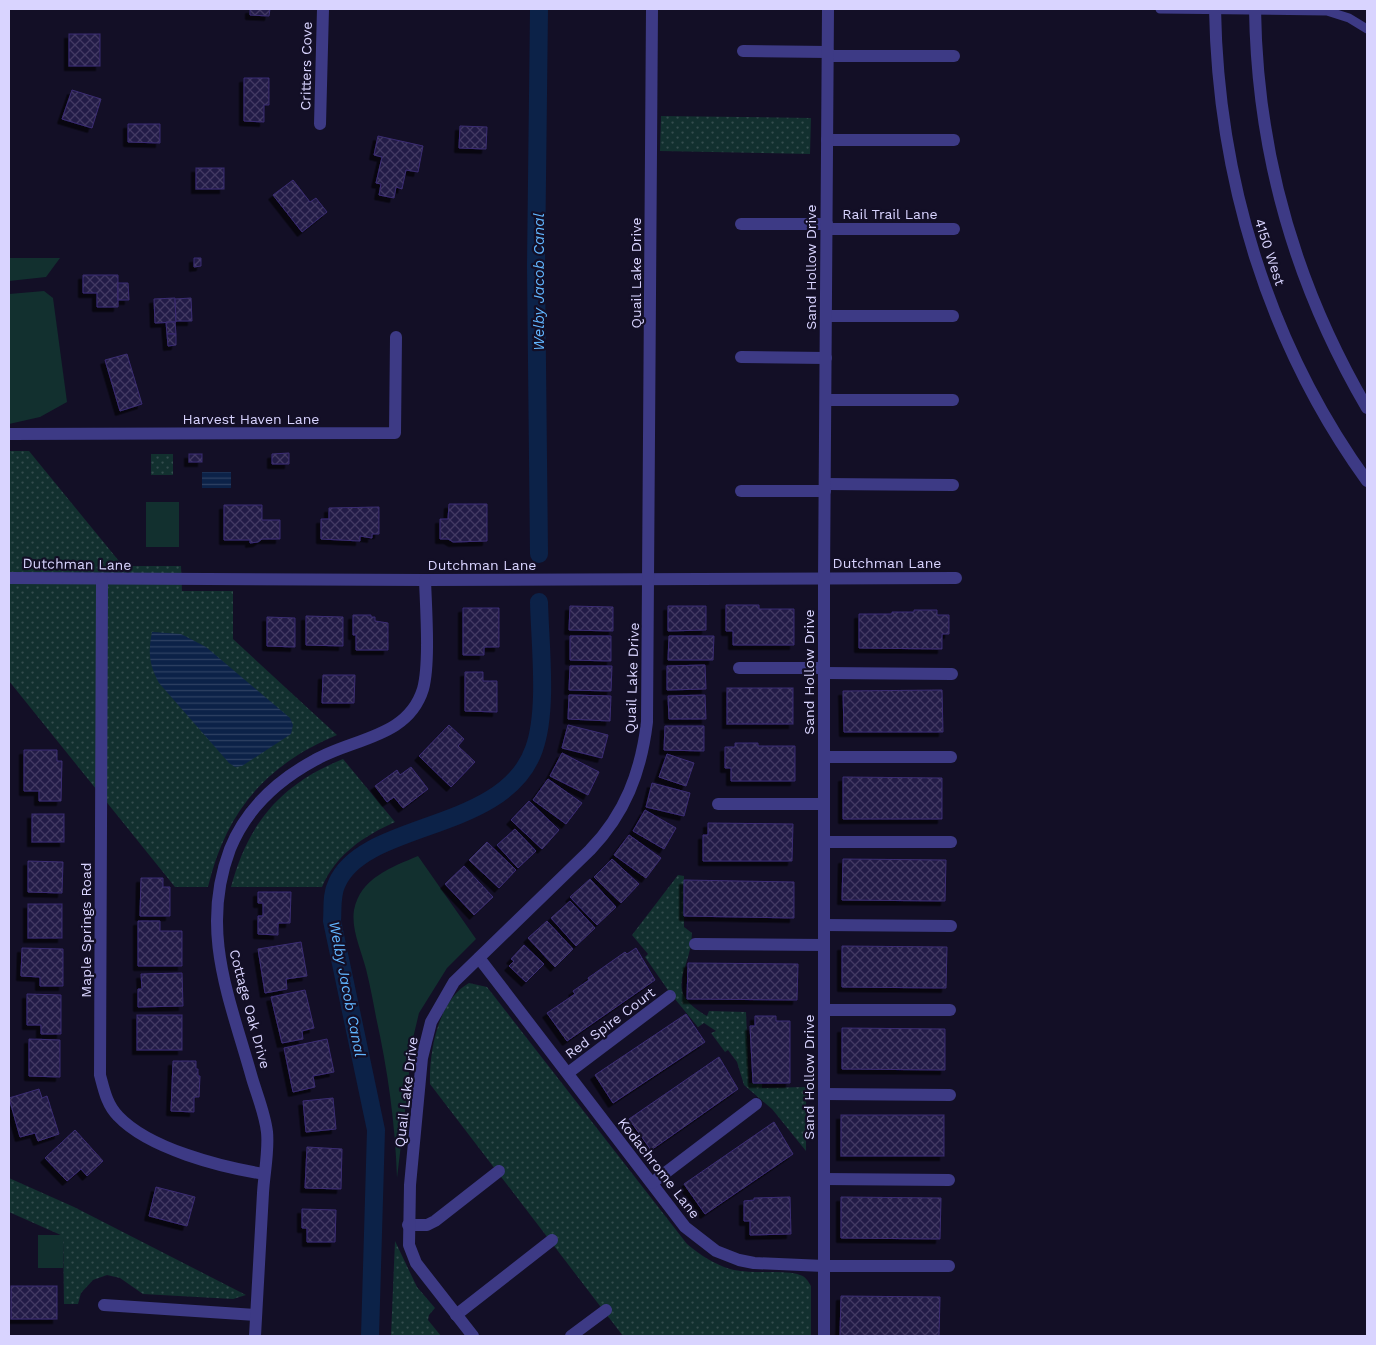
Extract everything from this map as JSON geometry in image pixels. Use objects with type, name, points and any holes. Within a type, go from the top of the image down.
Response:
[{"type":"street","name":"Critters Cove","points":[[320,124],[322,9]]},
{"type":"street","name":"Quail Lake Drive","points":[[473,1336],[412,1256],[409,1244],[408,1225],[413,1152],[426,1040],[431,1022],[445,994],[454,982],[601,838],[628,797],[641,762],[647,722],[652,9]]},
{"type":"street","name":"Sand Hollow Drive","points":[[824,1336],[824,579],[828,9]]},
{"type":"street","name":"4150 West","points":[[1215,10],[1219,86],[1225,133],[1240,209],[1251,247],[1296,361],[1338,438],[1367,481]]},
{"type":"street","name":"4150 West","points":[[1255,10],[1261,106],[1281,208],[1300,269],[1316,308],[1333,345],[1367,408]]},
{"type":"street","points":[[743,51],[954,56]]},
{"type":"street","points":[[827,140],[954,140]]},
{"type":"street","name":"Rail Trail Lane","points":[[741,224],[954,229]]},
{"type":"street","points":[[826,316],[953,316]]},
{"type":"street","name":"Harvest Haven Lane","points":[[9,434],[396,434],[396,336]]},
{"type":"street","points":[[741,358],[826,358]]},
{"type":"street","points":[[826,400],[953,400]]},
{"type":"street","points":[[741,491],[952,484]]},
{"type":"street","name":"Dutchman Lane","points":[[9,578],[425,580],[956,578]]},
{"type":"street","name":"Maple Springs Road","points":[[102,579],[100,1074],[106,1097],[117,1116],[136,1132],[205,1162],[264,1174]]},
{"type":"street","name":"Cottage Oak Drive","points":[[255,1336],[267,1133],[221,968],[215,931],[221,878],[230,848],[246,820],[263,797],[288,776],[316,759],[380,735],[400,723],[415,707],[426,676],[425,580]]},
{"type":"street","points":[[739,668],[952,674]]},
{"type":"street","points":[[824,756],[951,757]]},
{"type":"street","points":[[718,804],[824,804]]},
{"type":"street","points":[[824,842],[951,842]]},
{"type":"street","points":[[824,925],[951,926]]},
{"type":"street","points":[[695,944],[824,945]]},
{"type":"street","name":"Kodachrome Lane","points":[[479,958],[685,1226],[716,1251],[739,1260],[754,1263],[824,1266],[949,1266]]},
{"type":"street","name":"Red Spire Court","points":[[568,1074],[670,996]]},
{"type":"street","points":[[824,1010],[950,1010]]},
{"type":"street","points":[[824,1094],[950,1095]]},
{"type":"street","points":[[652,1183],[756,1104]]},
{"type":"street","points":[[408,1225],[427,1225],[435,1221],[499,1172]]},
{"type":"street","points":[[824,1179],[950,1180]]},
{"type":"street","points":[[456,1315],[552,1240]]},
{"type":"street","points":[[104,1305],[256,1315]]},
{"type":"street","points":[[571,1336],[606,1310]]},
{"type":"lane","points":[[1160,9],[1327,11],[1348,18],[1367,29]]},
{"type":"green space","points":[[661,116],[811,118],[810,154],[660,151]]},
{"type":"green space","points":[[9,258],[60,258],[46,277],[9,281]]},
{"type":"green space","points":[[44,291],[53,298],[67,402],[40,417],[9,424],[9,294]]},
{"type":"green space","points":[[9,451],[29,451],[123,566],[181,566],[182,591],[233,591],[233,639],[337,735],[289,761],[252,794],[226,836],[208,887],[175,887],[9,681]]},
{"type":"green space","points":[[151,454],[173,454],[173,475],[151,475]]},
{"type":"green space","points":[[146,502],[179,502],[179,547],[146,547]]},
{"type":"green space","points":[[343,759],[395,822],[372,833],[352,847],[335,865],[322,887],[231,887],[247,844],[270,808],[302,781],[321,769]]},
{"type":"green space","points":[[418,856],[476,939],[447,968],[419,1013],[409,1055],[409,1078],[397,1178],[393,1117],[384,1057],[353,917],[357,899],[370,882],[388,869]]},
{"type":"green space","points":[[678,875],[684,876],[684,927],[692,933],[682,979],[685,997],[693,1006],[707,1016],[709,1011],[746,1012],[749,1083],[762,1084],[762,1088],[806,1087],[806,1151],[772,1109],[744,1085],[737,1062],[728,1050],[725,1052],[711,1033],[716,1031],[704,1023],[698,1027],[670,993],[645,957],[648,954],[632,935]]},
{"type":"green space","points":[[469,983],[487,987],[687,1244],[707,1259],[730,1269],[748,1272],[794,1273],[807,1279],[811,1286],[811,1336],[623,1336],[430,1084],[431,1057],[437,1028],[450,1001],[458,991]]},
{"type":"green space","points":[[9,1178],[74,1207],[246,1295],[233,1299],[143,1294],[120,1278],[107,1275],[93,1280],[81,1293],[78,1304],[64,1304],[63,1236],[9,1212]]},
{"type":"green space","points":[[38,1235],[63,1235],[63,1268],[38,1268]]},
{"type":"green space","points":[[395,1241],[417,1287],[435,1308],[429,1315],[428,1320],[441,1336],[391,1336]]},
{"type":"water","points":[[202,472],[231,472],[231,488],[202,488]]},
{"type":"water","points":[[152,632],[181,634],[206,647],[290,718],[293,725],[291,734],[242,766],[235,767],[229,763],[159,683],[150,658]]},
{"type":"building","points":[[250,9],[270,9],[269,16],[250,15]]},
{"type":"building","points":[[69,34],[100,34],[100,66],[69,66]]},
{"type":"building","points":[[244,78],[269,78],[269,105],[264,105],[264,122],[244,121]]},
{"type":"building","points":[[72,90],[101,99],[92,128],[62,119]]},
{"type":"building","points":[[128,124],[160,124],[160,143],[128,142]]},
{"type":"building","points":[[460,126],[487,127],[486,149],[459,148]]},
{"type":"building","points":[[378,136],[423,146],[418,172],[406,170],[402,189],[396,187],[394,198],[379,195],[381,184],[376,183],[382,157],[374,155]]},
{"type":"building","points":[[196,168],[224,168],[224,189],[196,189]]},
{"type":"building","points":[[293,180],[310,202],[316,198],[327,212],[302,232],[273,195]]},
{"type":"building","points":[[194,258],[201,258],[201,266],[194,267]]},
{"type":"building","points":[[83,275],[118,275],[118,307],[97,307],[97,293],[83,293]]},
{"type":"building","points":[[118,283],[128,283],[129,300],[118,300]]},
{"type":"building","points":[[175,298],[176,322],[155,323],[154,299]]},
{"type":"building","points":[[191,298],[192,321],[176,321],[175,299]]},
{"type":"building","points":[[166,322],[175,322],[176,334],[167,334]]},
{"type":"building","points":[[167,334],[176,334],[176,345],[168,346]]},
{"type":"building","points":[[127,354],[142,404],[120,411],[105,360]]},
{"type":"building","points":[[289,453],[289,464],[272,464],[272,454]]},
{"type":"building","points":[[189,454],[202,454],[202,462],[189,462]]},
{"type":"building","points":[[449,504],[487,504],[487,541],[453,542],[448,539],[440,539],[440,519],[448,519]]},
{"type":"building","points":[[224,505],[262,505],[262,520],[280,520],[280,539],[262,539],[258,542],[250,543],[250,540],[224,540]]},
{"type":"building","points":[[379,507],[379,534],[372,534],[372,538],[360,536],[360,541],[321,539],[321,519],[329,519],[329,508]]},
{"type":"building","points":[[726,605],[759,605],[759,609],[794,609],[794,645],[733,645],[733,631],[726,631]]},
{"type":"building","points":[[570,606],[613,607],[613,631],[569,630]]},
{"type":"building","points":[[668,606],[706,606],[706,630],[668,631]]},
{"type":"building","points":[[463,608],[499,608],[499,647],[484,647],[484,655],[463,655]]},
{"type":"building","points":[[914,610],[937,610],[937,615],[949,615],[949,634],[942,634],[942,649],[859,648],[859,614],[892,614],[892,612],[914,612]]},
{"type":"building","points":[[353,615],[371,615],[371,617],[375,617],[375,621],[388,623],[388,650],[356,650],[356,635],[353,635]]},
{"type":"building","points":[[306,616],[343,617],[343,646],[306,645]]},
{"type":"building","points":[[267,617],[295,618],[295,647],[267,646]]},
{"type":"building","points":[[570,636],[611,636],[611,661],[570,660]]},
{"type":"building","points":[[669,636],[714,636],[713,660],[668,660]]},
{"type":"building","points":[[705,665],[706,689],[667,690],[667,666]]},
{"type":"building","points":[[570,666],[612,666],[611,691],[569,690]]},
{"type":"building","points":[[465,672],[483,672],[483,681],[497,681],[497,712],[465,711]]},
{"type":"building","points":[[323,675],[355,675],[354,703],[322,703]]},
{"type":"building","points":[[727,688],[793,688],[793,724],[727,724]]},
{"type":"building","points":[[942,690],[943,732],[844,732],[843,691]]},
{"type":"building","points":[[569,695],[611,696],[610,721],[568,719]]},
{"type":"building","points":[[705,695],[706,719],[669,719],[668,696]]},
{"type":"building","points":[[449,725],[464,739],[458,746],[475,762],[451,787],[419,756]]},
{"type":"building","points":[[568,725],[608,735],[602,758],[562,748]]},
{"type":"building","points":[[665,726],[704,726],[704,751],[664,750]]},
{"type":"building","points":[[735,743],[758,743],[758,746],[795,746],[795,781],[731,781],[731,768],[725,768],[725,747],[735,747]]},
{"type":"building","points":[[24,750],[57,750],[57,761],[62,761],[61,801],[39,801],[39,791],[24,791]]},
{"type":"building","points":[[562,753],[599,772],[588,795],[550,776]]},
{"type":"building","points":[[667,754],[694,763],[686,786],[659,777]]},
{"type":"building","points":[[411,767],[428,789],[403,808],[394,797],[387,802],[375,786],[397,770],[400,775]]},
{"type":"building","points":[[843,777],[942,778],[942,819],[843,819]]},
{"type":"building","points":[[548,779],[582,803],[566,824],[533,800]]},
{"type":"building","points":[[652,783],[690,793],[684,816],[646,807]]},
{"type":"building","points":[[529,801],[559,830],[542,849],[511,820]]},
{"type":"building","points":[[645,810],[676,828],[664,849],[633,831]]},
{"type":"building","points":[[32,814],[64,814],[64,842],[32,842]]},
{"type":"building","points":[[708,823],[793,824],[792,861],[703,861],[703,835],[708,835]]},
{"type":"building","points":[[515,829],[536,851],[518,868],[497,845]]},
{"type":"building","points":[[629,835],[661,858],[646,878],[614,855]]},
{"type":"building","points":[[487,842],[516,870],[499,888],[469,860]]},
{"type":"building","points":[[612,859],[639,884],[621,903],[594,877]]},
{"type":"building","points":[[843,859],[946,860],[945,901],[842,900]]},
{"type":"building","points":[[28,861],[63,862],[62,893],[28,892]]},
{"type":"building","points":[[464,866],[493,897],[474,915],[445,884]]},
{"type":"building","points":[[141,878],[163,878],[163,887],[170,887],[170,916],[140,916]]},
{"type":"building","points":[[590,879],[616,907],[597,925],[570,897]]},
{"type":"building","points":[[684,880],[794,882],[794,918],[684,916]]},
{"type":"building","points":[[258,892],[291,892],[290,923],[278,923],[278,935],[258,934],[258,916],[263,916],[263,903],[258,903]]},
{"type":"building","points":[[570,901],[595,928],[576,946],[551,918]]},
{"type":"building","points":[[28,904],[62,904],[62,938],[28,938]]},
{"type":"building","points":[[138,921],[160,921],[160,931],[182,931],[182,966],[138,966]]},
{"type":"building","points":[[547,921],[573,949],[555,967],[528,938]]},
{"type":"building","points":[[301,942],[307,976],[286,979],[287,989],[265,993],[258,949]]},
{"type":"building","points":[[524,945],[544,964],[526,982],[509,966],[514,961],[511,959]]},
{"type":"building","points":[[842,946],[947,947],[946,988],[842,987]]},
{"type":"building","points":[[22,948],[63,949],[63,986],[40,986],[40,977],[21,976]]},
{"type":"building","points":[[636,948],[655,980],[567,1041],[547,1013],[575,994],[573,991],[589,980],[588,978],[625,952],[627,954]]},
{"type":"building","points":[[688,963],[798,964],[797,1000],[687,999]]},
{"type":"building","points":[[182,973],[183,1006],[138,1007],[138,989],[142,989],[141,974]]},
{"type":"building","points":[[305,990],[314,1028],[302,1031],[303,1039],[282,1043],[271,997]]},
{"type":"building","points":[[27,994],[61,995],[61,1034],[41,1034],[41,1025],[27,1025]]},
{"type":"building","points":[[686,1014],[705,1042],[613,1103],[595,1075]]},
{"type":"building","points":[[137,1015],[182,1015],[182,1050],[137,1050]]},
{"type":"building","points":[[755,1016],[776,1016],[776,1021],[790,1021],[790,1083],[753,1083],[750,1026],[755,1026]]},
{"type":"building","points":[[842,1028],[945,1029],[945,1070],[842,1069]]},
{"type":"building","points":[[29,1039],[60,1040],[60,1077],[29,1076]]},
{"type":"building","points":[[327,1039],[334,1072],[313,1076],[315,1087],[293,1092],[284,1048]]},
{"type":"building","points":[[719,1057],[738,1089],[651,1150],[629,1119]]},
{"type":"building","points":[[173,1061],[196,1061],[196,1069],[198,1069],[198,1076],[200,1076],[199,1097],[194,1097],[194,1112],[171,1111]]},
{"type":"building","points":[[39,1089],[42,1098],[47,1096],[59,1134],[38,1141],[35,1133],[20,1137],[9,1098]]},
{"type":"building","points":[[333,1098],[336,1129],[306,1132],[303,1101]]},
{"type":"building","points":[[841,1115],[944,1115],[944,1156],[841,1156]]},
{"type":"building","points":[[774,1122],[793,1154],[705,1214],[684,1184]]},
{"type":"building","points":[[75,1130],[103,1161],[87,1176],[81,1169],[67,1181],[45,1158]]},
{"type":"building","points":[[307,1147],[342,1149],[341,1189],[305,1188]]},
{"type":"building","points":[[156,1187],[195,1197],[187,1226],[149,1216]]},
{"type":"building","points":[[790,1197],[791,1234],[750,1235],[750,1221],[744,1221],[744,1201],[754,1200],[754,1198]]},
{"type":"building","points":[[841,1197],[941,1198],[940,1239],[841,1238]]},
{"type":"building","points":[[302,1209],[336,1210],[335,1242],[307,1242],[307,1228],[302,1228]]},
{"type":"building","points":[[11,1286],[57,1286],[57,1319],[11,1319]]},
{"type":"building","points":[[841,1296],[940,1297],[939,1336],[840,1336]]},
{"type":"waterway","name":"Welby Jacob Canal","points":[[539,9],[536,266],[539,554]]},
{"type":"waterway","name":"Welby Jacob Canal","points":[[370,1336],[376,1130],[332,921],[334,892],[337,883],[352,863],[376,847],[466,812],[495,797],[518,776],[534,749],[541,716],[542,677],[539,602]]}]
